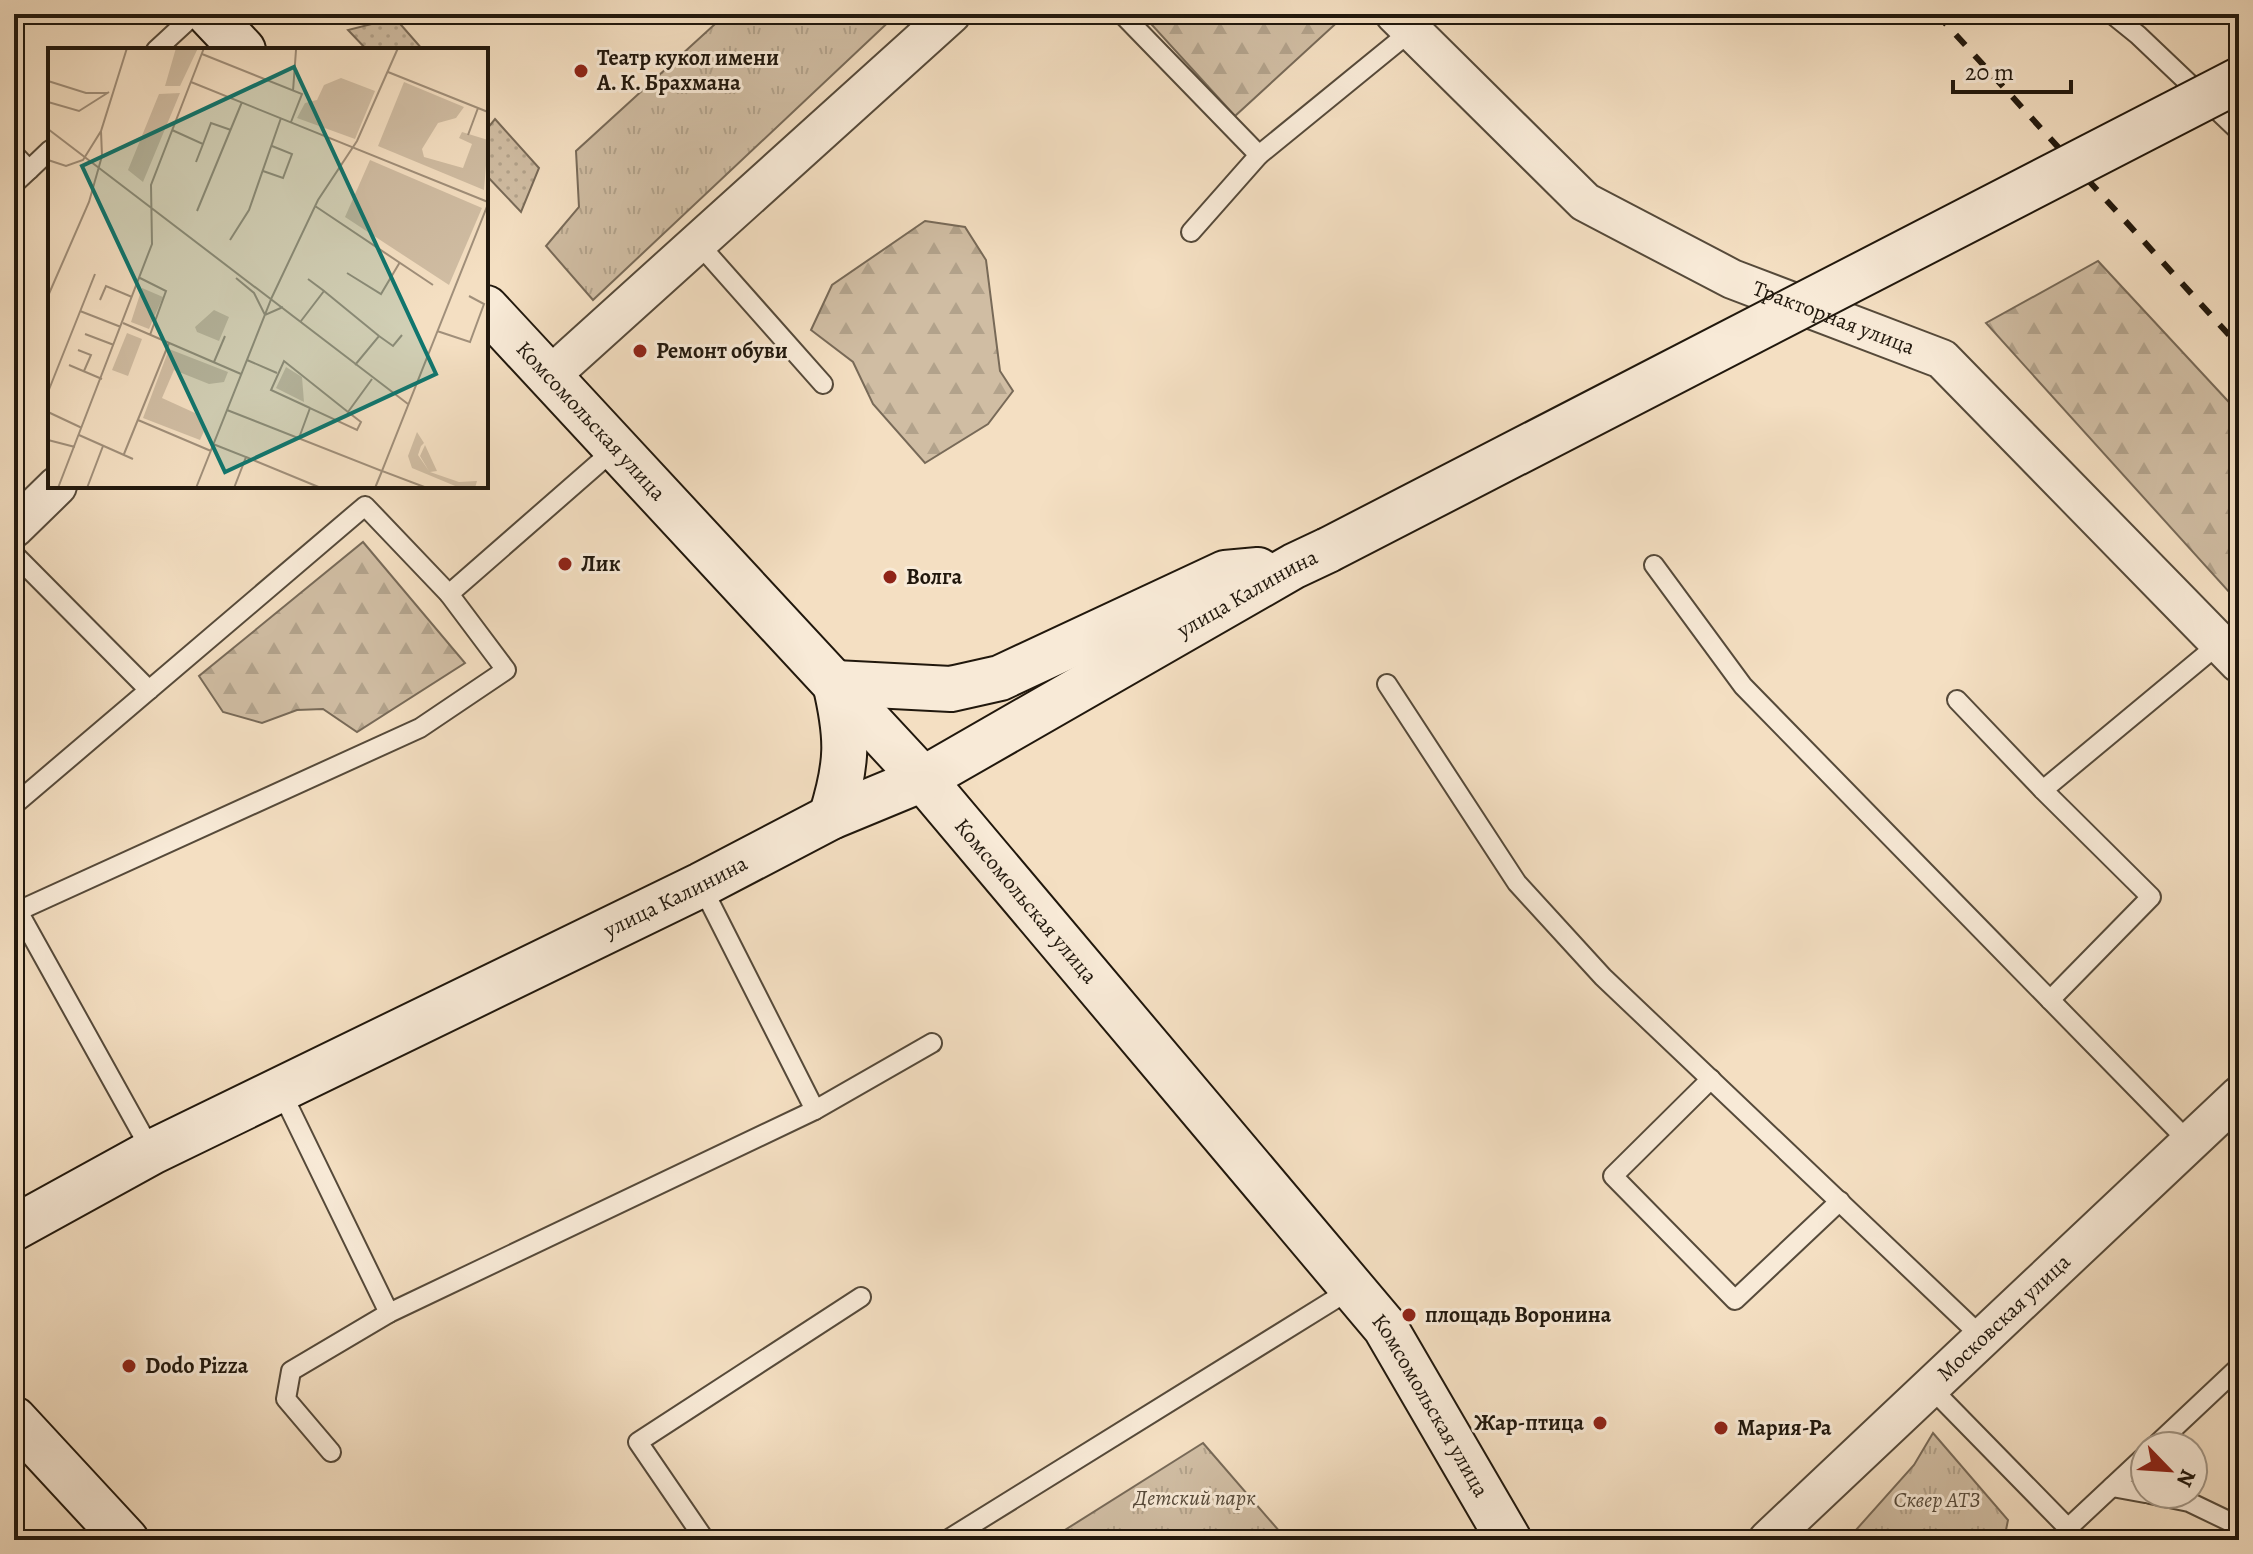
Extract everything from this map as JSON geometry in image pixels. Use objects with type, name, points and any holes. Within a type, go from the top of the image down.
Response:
[{"type":"main road","points":[[209,14],[241,48]]},
{"type":"main road","name":"улица Калинина","points":[[14,1228],[152,1152],[701,885],[831,817],[923,779],[1311,558],[2239,80]]},
{"type":"main road","name":"Комсомольская улица","points":[[488,310],[923,779],[1353,1288],[1385,1327],[1509,1540]]},
{"type":"main road","points":[[831,817],[843,779],[846,752],[845,726],[835,683],[951,689],[1000,678],[1225,573],[1311,558]]},
{"type":"main road","points":[[14,1419],[126,1540]]},
{"type":"street","points":[[550,376],[940,18]]},
{"type":"street","name":"Тракторная улица","points":[[1403,22],[1585,202],[1732,279],[1942,359],[2229,653]]},
{"type":"street","points":[[14,528],[55,488]]},
{"type":"street","name":"Московская улица","points":[[1768,1540],[2239,1096]]},
{"type":"lane","points":[[158,48],[195,14]]},
{"type":"lane","points":[[1122,14],[1259,155]]},
{"type":"lane","points":[[2112,14],[2239,131]]},
{"type":"lane","points":[[1191,232],[1259,155],[1403,22]]},
{"type":"lane","points":[[14,184],[48,152]]},
{"type":"lane","points":[[14,154],[29,170]]},
{"type":"lane","points":[[698,243],[823,384]]},
{"type":"lane","points":[[449,594],[616,447]]},
{"type":"lane","points":[[14,805],[365,506],[449,594],[506,670],[420,728],[16,912],[152,1152]]},
{"type":"lane","points":[[14,554],[149,690]]},
{"type":"lane","points":[[1654,565],[1743,686],[2190,1143]]},
{"type":"lane","points":[[2043,790],[2229,653]]},
{"type":"lane","points":[[1387,684],[1517,883],[1603,977],[1982,1337]]},
{"type":"lane","points":[[1957,700],[2151,897],[2050,1000]]},
{"type":"lane","points":[[701,885],[815,1110]]},
{"type":"lane","points":[[331,1452],[286,1399],[291,1371],[389,1313],[815,1110],[932,1043]]},
{"type":"lane","points":[[1711,1079],[1613,1176],[1735,1300],[1840,1201]]},
{"type":"lane","points":[[280,1089],[389,1313]]},
{"type":"lane","points":[[947,1540],[1353,1288]]},
{"type":"lane","points":[[705,1540],[638,1442],[861,1297]]},
{"type":"lane","points":[[2172,1430],[2239,1367]]},
{"type":"lane","points":[[1931,1388],[2068,1528],[2129,1471]]},
{"type":"lane","points":[[2112,1487],[2129,1490]]},
{"type":"lane","points":[[2206,1510],[2239,1526]]},
{"type":"green space","points":[[726,14],[897,14],[593,300],[546,246],[579,207],[576,151]]},
{"type":"green space","points":[[1142,14],[1340,14],[1343,17],[1235,116]]},
{"type":"green space","points":[[395,18],[421,48],[365,48],[348,30]]},
{"type":"green space","points":[[495,119],[539,168],[521,212],[488,177],[488,128]]},
{"type":"green space","points":[[925,221],[965,227],[986,260],[1000,371],[1013,391],[988,424],[925,463],[873,404],[853,362],[811,330],[832,285]]},
{"type":"green space","points":[[2098,261],[2239,413],[2239,603],[1986,323]]},
{"type":"green space","points":[[363,542],[465,663],[357,732],[323,709],[297,710],[262,723],[223,712],[199,676]]},
{"type":"green space","name":"Сквер АТЗ","points":[[1933,1433],[2008,1520],[2004,1540],[1847,1540],[1914,1465]]},
{"type":"green space","name":"Детский парк","points":[[1203,1443],[1287,1540],[1049,1540]]},
{"type":"railway","points":[[1937,14],[2239,346]]},
{"type":"place","name":"Театр кукол имени А. К. Брахмана","points":[[581,71]]},
{"type":"place","name":"Ремонт обуви","points":[[640,351]]},
{"type":"place","name":"Лик","points":[[565,564]]},
{"type":"place","name":"Волга","points":[[890,577]]},
{"type":"place","name":"площадь Воронина","points":[[1409,1315]]},
{"type":"place","name":"Dodo Pizza","points":[[129,1366]]},
{"type":"place","name":"Жар-птица","points":[[1600,1423]]},
{"type":"place","name":"Мария-Ра","points":[[1721,1428]]}]
